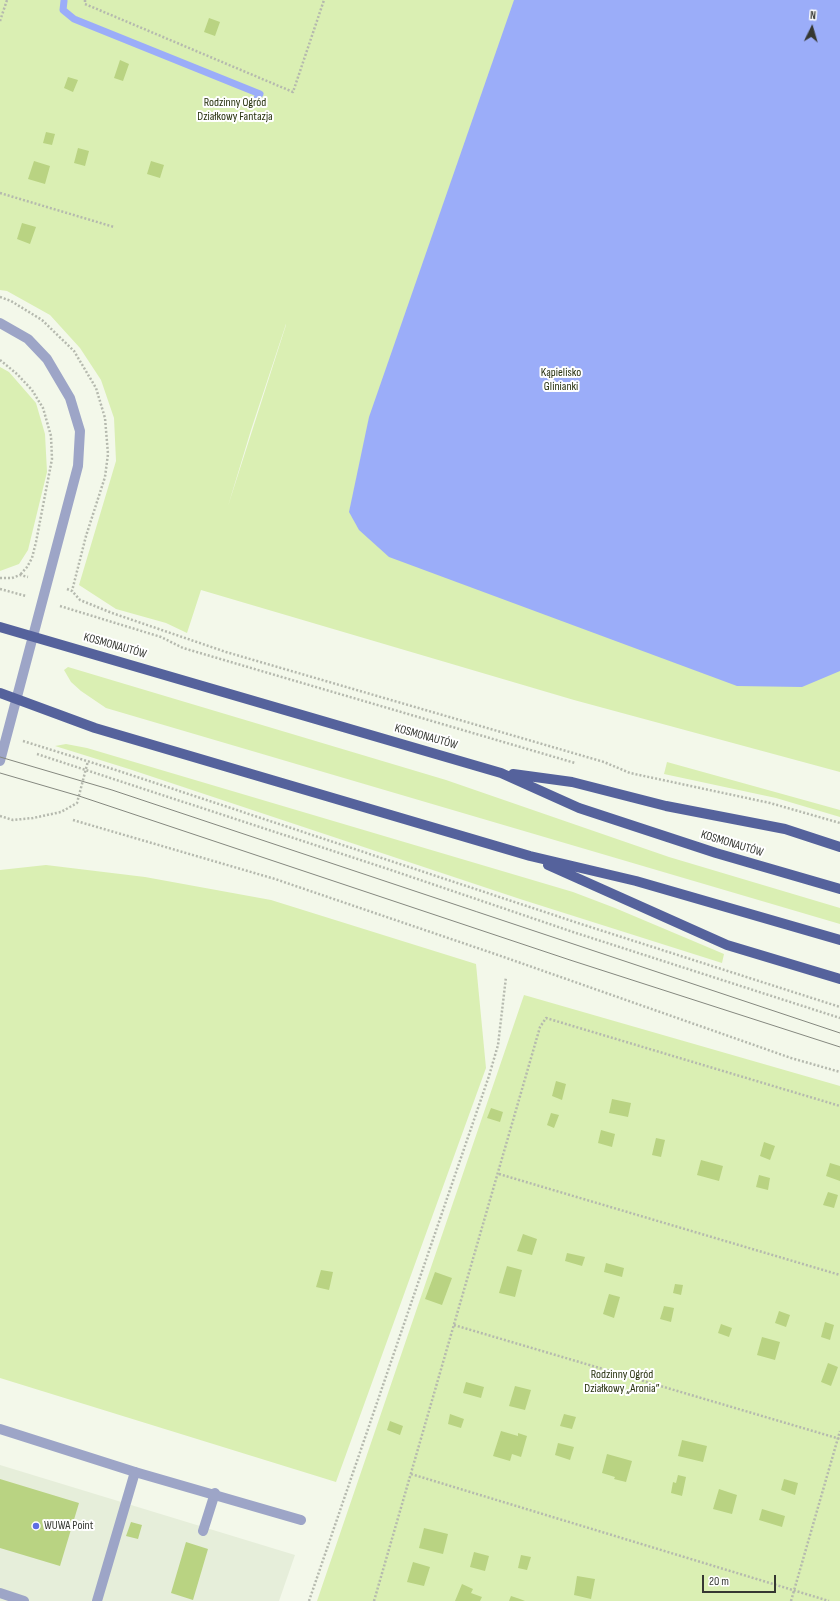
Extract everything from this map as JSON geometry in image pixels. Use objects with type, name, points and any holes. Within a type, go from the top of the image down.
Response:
[{"type":"main road","name":"KOSMONAUTÓW","points":[[0,627],[501,773],[594,813],[716,853],[840,889]]},
{"type":"main road","points":[[0,693],[95,728],[530,856],[636,881],[840,940]]},
{"type":"main road","points":[[501,773],[572,782],[666,806],[785,829],[840,847]]},
{"type":"main road","points":[[530,856],[727,945],[840,979]]},
{"type":"street","points":[[0,323],[28,338],[47,359],[70,398],[80,431],[78,466],[0,761]]},
{"type":"street","points":[[0,1429],[135,1472],[215,1493],[301,1520]]},
{"type":"street","points":[[97,1601],[135,1472]]},
{"type":"street","points":[[203,1531],[215,1493]]},
{"type":"street","points":[[0,1593],[24,1601]]},
{"type":"path","points":[[0,21],[7,0]]},
{"type":"path","points":[[85,0],[85,4],[293,92],[324,0]]},
{"type":"path","points":[[0,193],[114,227]]},
{"type":"path","points":[[0,360],[17,374],[32,390],[44,408],[51,436],[52,459],[32,558],[20,575],[12,578],[0,578]]},
{"type":"path","points":[[20,575],[28,577]]},
{"type":"path","points":[[0,589],[11,591]]},
{"type":"path","points":[[67,589],[72,591],[80,600],[87,603],[186,640],[219,650],[604,762],[630,773],[770,803],[840,823]]},
{"type":"path","points":[[68,609],[161,637],[183,648],[577,763]]},
{"type":"path","points":[[44,748],[88,761],[840,1007]]},
{"type":"path","points":[[37,754],[385,868],[572,932],[840,1018]]},
{"type":"path","points":[[0,816],[13,820],[33,818],[60,812],[77,803],[88,761]]},
{"type":"path","points":[[73,820],[275,879],[791,1058],[840,1072]]},
{"type":"path","points":[[309,1601],[489,1076],[498,1046],[506,976]]},
{"type":"path","points":[[374,1601],[499,1174],[540,1027],[546,1018],[840,1106]]},
{"type":"path","points":[[499,1174],[840,1275]]},
{"type":"path","points":[[454,1325],[839,1438]]},
{"type":"path","points":[[791,1601],[840,1431]]},
{"type":"path","points":[[411,1474],[829,1601]]},
{"type":"shaded area","points":[[0,1465],[295,1555],[279,1601],[0,1601]]},
{"type":"green space","name":"Kąpielisko Glinianki","points":[[0,0],[840,0],[840,772],[574,700],[201,590],[187,633],[166,623],[116,609],[79,585],[116,461],[114,418],[101,380],[80,348],[50,315],[7,291],[0,290]],"holes":[[[286,325],[228,506],[251,430]]]},
{"type":"green space","points":[[0,367],[9,372],[36,403],[45,434],[47,472],[28,550],[19,564],[0,571]]},
{"type":"green space","points":[[68,667],[446,780],[669,857],[840,908],[840,924],[106,708],[81,691],[71,682],[64,670]]},
{"type":"green space","points":[[66,744],[87,748],[573,892],[724,954],[722,963],[520,899],[129,769],[55,746]]},
{"type":"green space","points":[[667,762],[840,810],[840,817],[776,798],[664,774]]},
{"type":"green space","points":[[46,865],[145,877],[271,900],[476,964],[486,1068],[336,1482],[0,1378],[0,870]]},
{"type":"green space","name":"Rodzinny Ogród Działkowy „Aronia”","points":[[524,995],[840,1086],[840,1601],[317,1601]]},
{"type":"water","name":"Kąpielisko Glinianki","points":[[514,0],[840,0],[840,671],[802,687],[737,686],[389,557],[359,530],[349,512],[369,417]]},
{"type":"building","points":[[209,18],[220,22],[215,36],[204,32]]},
{"type":"building","points":[[120,60],[129,64],[123,81],[114,78]]},
{"type":"building","points":[[68,77],[78,80],[73,92],[64,88]]},
{"type":"building","points":[[46,132],[55,134],[52,145],[43,143]]},
{"type":"building","points":[[78,148],[89,151],[85,166],[74,163]]},
{"type":"building","points":[[34,161],[50,166],[45,184],[28,179]]},
{"type":"building","points":[[151,161],[164,165],[160,178],[147,174]]},
{"type":"building","points":[[22,223],[36,227],[30,244],[17,239]]},
{"type":"building","points":[[556,1081],[566,1084],[562,1100],[552,1096]]},
{"type":"building","points":[[612,1099],[631,1103],[628,1117],[609,1113]]},
{"type":"building","points":[[491,1108],[503,1112],[500,1122],[487,1118]]},
{"type":"building","points":[[551,1113],[559,1115],[554,1128],[547,1125]]},
{"type":"building","points":[[601,1130],[615,1134],[612,1147],[598,1143]]},
{"type":"building","points":[[656,1138],[665,1140],[661,1157],[652,1155]]},
{"type":"building","points":[[764,1142],[775,1146],[770,1160],[760,1156]]},
{"type":"building","points":[[701,1160],[723,1166],[719,1181],[697,1175]]},
{"type":"building","points":[[830,1163],[840,1166],[840,1181],[826,1176]]},
{"type":"building","points":[[759,1175],[770,1178],[768,1190],[756,1187]]},
{"type":"building","points":[[828,1192],[838,1195],[834,1208],[823,1205]]},
{"type":"building","points":[[523,1234],[537,1239],[532,1255],[517,1251]]},
{"type":"building","points":[[567,1253],[585,1257],[582,1266],[565,1261]]},
{"type":"building","points":[[606,1263],[624,1268],[622,1277],[604,1272]]},
{"type":"building","points":[[507,1266],[522,1270],[515,1297],[499,1293]]},
{"type":"building","points":[[321,1270],[333,1272],[329,1290],[316,1287]]},
{"type":"building","points":[[435,1272],[452,1278],[442,1305],[425,1299]]},
{"type":"building","points":[[675,1284],[683,1285],[681,1295],[673,1293]]},
{"type":"building","points":[[609,1294],[620,1297],[614,1318],[603,1314]]},
{"type":"building","points":[[664,1306],[674,1308],[671,1322],[660,1319]]},
{"type":"building","points":[[779,1311],[790,1315],[786,1327],[775,1323]]},
{"type":"building","points":[[825,1322],[834,1325],[830,1340],[821,1337]]},
{"type":"building","points":[[721,1324],[732,1328],[729,1337],[718,1333]]},
{"type":"building","points":[[762,1337],[780,1342],[775,1360],[757,1355]]},
{"type":"building","points":[[828,1363],[838,1367],[831,1386],[821,1382]]},
{"type":"building","points":[[466,1382],[484,1387],[481,1398],[463,1393]]},
{"type":"building","points":[[515,1386],[531,1390],[525,1410],[509,1406]]},
{"type":"building","points":[[450,1414],[464,1419],[461,1428],[448,1424]]},
{"type":"building","points":[[564,1414],[576,1417],[572,1429],[560,1426]]},
{"type":"building","points":[[390,1421],[403,1426],[400,1435],[387,1430]]},
{"type":"building","points":[[501,1431],[518,1436],[518,1433],[527,1436],[521,1457],[512,1454],[510,1461],[493,1456]]},
{"type":"building","points":[[682,1440],[707,1446],[703,1462],[678,1456]]},
{"type":"building","points":[[558,1443],[574,1447],[570,1460],[555,1455]]},
{"type":"building","points":[[607,1454],[632,1461],[626,1482],[614,1479],[615,1477],[602,1473]]},
{"type":"building","points":[[678,1475],[686,1477],[682,1496],[671,1493],[673,1482],[676,1483]]},
{"type":"building","name":"WUWA Point","points":[[0,1479],[79,1503],[60,1566],[0,1548]]},
{"type":"building","points":[[784,1479],[798,1483],[795,1495],[781,1490]]},
{"type":"building","points":[[719,1489],[737,1495],[732,1514],[713,1509]]},
{"type":"building","points":[[762,1509],[785,1516],[782,1527],[759,1520]]},
{"type":"building","points":[[131,1522],[142,1525],[138,1539],[126,1536]]},
{"type":"building","points":[[424,1528],[448,1534],[443,1554],[419,1548]]},
{"type":"building","points":[[186,1542],[208,1549],[193,1600],[171,1593]]},
{"type":"building","points":[[474,1552],[489,1556],[485,1571],[470,1567]]},
{"type":"building","points":[[521,1555],[531,1557],[527,1570],[518,1568]]},
{"type":"building","points":[[413,1562],[430,1567],[424,1586],[407,1582]]},
{"type":"building","points":[[577,1576],[595,1579],[591,1599],[574,1595]]},
{"type":"building","points":[[462,1584],[473,1589],[471,1593],[482,1597],[480,1601],[455,1601]]},
{"type":"building","points":[[511,1596],[520,1599],[525,1601],[509,1601]]},
{"type":"waterway","points":[[64,1],[63,10],[74,19],[260,94],[257,98]]},
{"type":"tram line","points":[[0,757],[112,790],[840,1033]]},
{"type":"tram line","points":[[0,773],[79,796],[570,960],[840,1047]]},
{"type":"place","name":"WUWA Point","points":[[36,1526]]},
{"type":"park label","name":"Rodzinny Ogród Działkowy Fantazja","points":[[235,110]]}]
